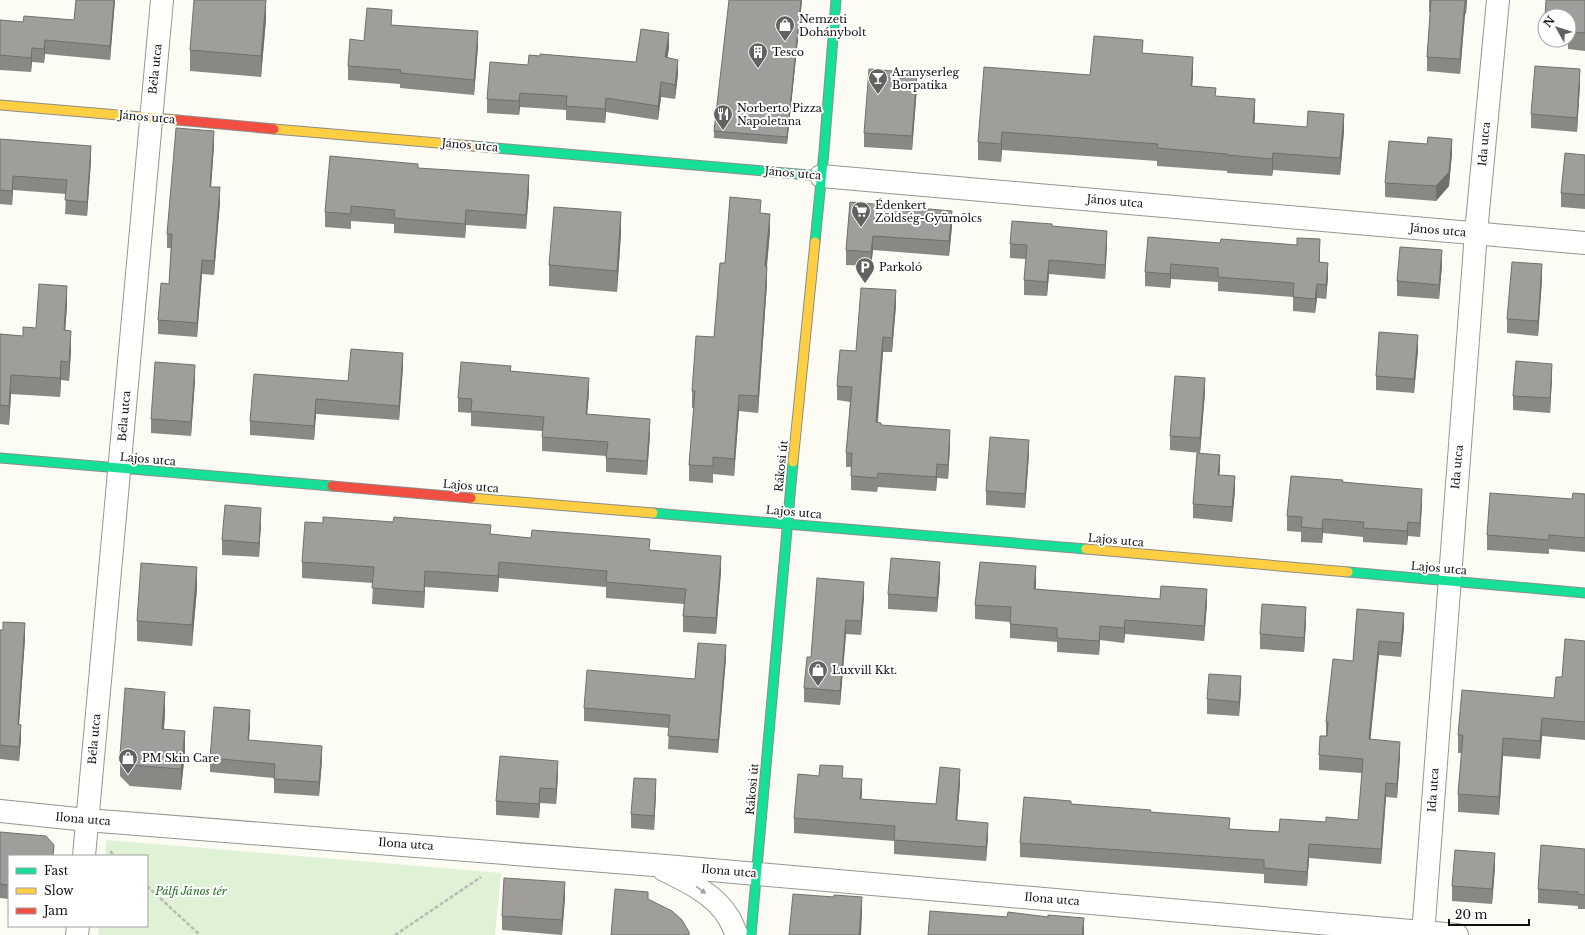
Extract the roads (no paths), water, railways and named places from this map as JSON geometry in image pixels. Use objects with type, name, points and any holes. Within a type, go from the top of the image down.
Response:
[{"type":"street","name":"Béla utca","points":[[84,855],[120,468],[150,117],[162,0]]},
{"type":"street","name":"Rákosi út","points":[[751,935],[787,524],[821,176],[836,0]]},
{"type":"street","name":"Ida utca","points":[[1423,934],[1448,581],[1476,233],[1498,0]]},
{"type":"street","name":"János utca","points":[[0,105],[1585,243]]},
{"type":"street","name":"Lajos utca","points":[[0,458],[1585,593]]},
{"type":"street","name":"Ilona utca","points":[[0,811],[87,820],[654,864],[1423,934],[1457,935]]},
{"type":"street","points":[[654,864],[690,882],[711,898],[728,917],[737,935]]},
{"type":"place","name":"Nemzeti Dohánybolt","points":[[785,42]]},
{"type":"place","name":"Tesco","points":[[758,69]]},
{"type":"place","name":"Aranyserleg Borpatika","points":[[878,95]]},
{"type":"place","name":"Norberto Pizza Napoletana","points":[[723,131]]},
{"type":"place","name":"Édenkert Zöldség-Gyümölcs","points":[[861,228]]},
{"type":"place","name":"Parkoló","points":[[865,284]]},
{"type":"place","name":"Luxvill Kkt.","points":[[818,687]]},
{"type":"place","name":"PM Skin Care","points":[[128,775]]},
{"type":"park label","name":"Pálfi János tér","points":[[191,891]]}]
